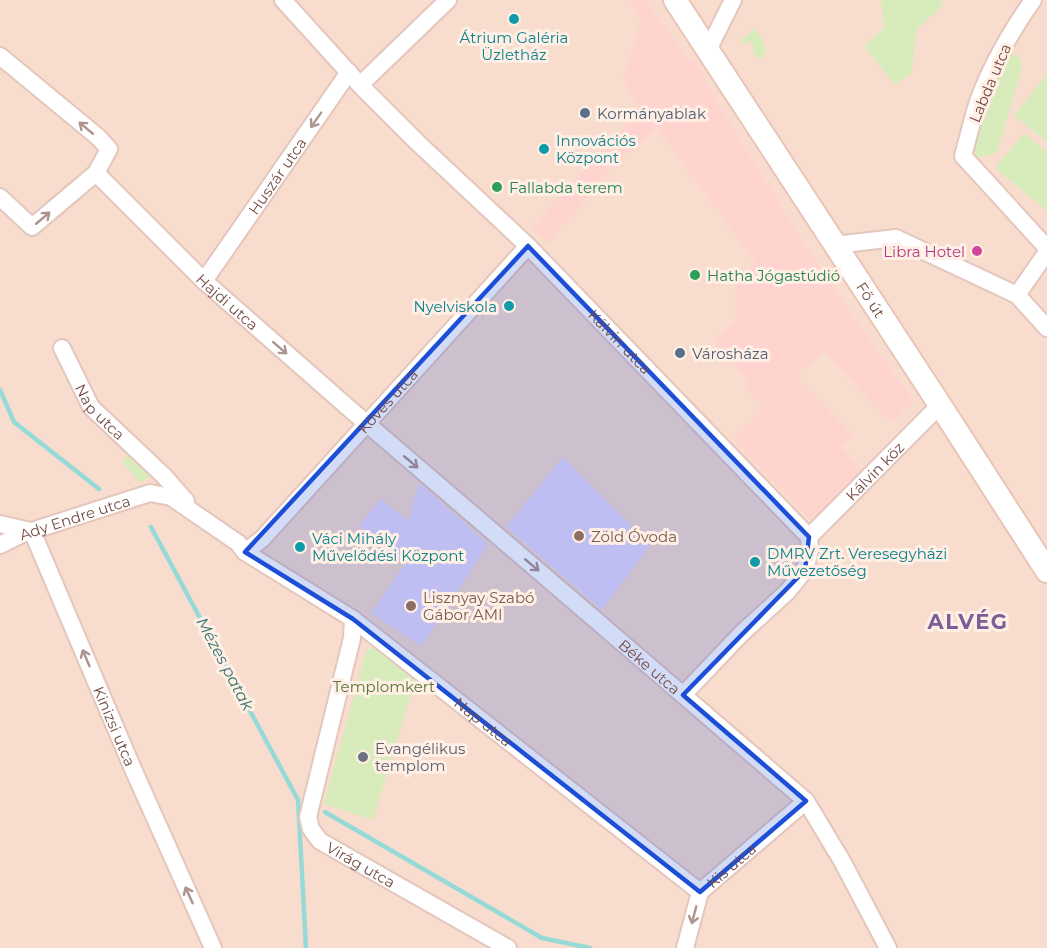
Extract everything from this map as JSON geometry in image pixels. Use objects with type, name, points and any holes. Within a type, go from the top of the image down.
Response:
[{"type":"main road","name":"Fő út","points":[[675,0],[1047,571]]},
{"type":"street","name":"Kálvin utca","points":[[283,0],[355,79],[418,143],[528,246],[809,537]]},
{"type":"street","name":"Huszár utca","points":[[204,281],[355,79],[448,0]]},
{"type":"street","points":[[707,52],[733,0]]},
{"type":"street","name":"Labda utca","points":[[1033,0],[994,65],[976,109],[963,156],[1047,248]]},
{"type":"street","points":[[0,56],[98,137],[109,149],[96,173],[33,227],[0,197]]},
{"type":"street","name":"Hajdi utca","points":[[96,173],[204,281],[367,424]]},
{"type":"street","points":[[834,245],[896,238],[1017,295],[1047,328]]},
{"type":"street","name":"Köves utca","points":[[245,552],[262,539],[528,246]]},
{"type":"street","points":[[1017,295],[1047,252]]},
{"type":"street","name":"Nap utca","points":[[62,348],[91,407],[164,476],[200,517]]},
{"type":"street","name":"Kálvin köz","points":[[809,537],[940,405]]},
{"type":"street","name":"Béke utca","points":[[367,424],[806,801],[842,861],[888,948]]},
{"type":"street","name":"Nap utca","points":[[150,493],[171,497],[238,543],[245,552],[353,619],[700,892]]},
{"type":"street","name":"Ady Endre utca","points":[[0,544],[22,534],[150,493]]},
{"type":"street","points":[[0,525],[32,531]]},
{"type":"street","name":"Kinizsi utca","points":[[32,531],[133,769],[213,948]]},
{"type":"street","points":[[684,694],[741,634],[788,591],[805,570],[810,550],[809,537]]},
{"type":"street","name":"Virág utca","points":[[353,619],[352,639],[308,817],[311,829],[320,841],[508,948]]},
{"type":"street","name":"Kis utca","points":[[685,948],[700,892],[806,801]]},
{"type":"highlighted area","points":[[528,246],[809,537],[805,570],[683,695],[806,801],[700,892],[353,619],[245,552]]},
{"type":"shaded area","points":[[0,0],[1047,0],[1047,948],[0,948]]},
{"type":"shaded area","points":[[628,0],[645,0],[685,54],[697,63],[705,77],[706,84],[813,257],[914,401],[891,423],[824,351],[796,377],[853,435],[841,447],[868,476],[817,527],[733,439],[765,408],[744,386],[748,381],[713,342],[736,320],[735,283],[756,263],[656,129],[611,169],[548,244],[531,228],[640,110],[623,79],[641,20]]},
{"type":"shaded area","name":"Zöld Óvoda","points":[[563,457],[650,545],[602,610],[506,527]]},
{"type":"shaded area","points":[[419,483],[488,544],[421,646],[371,613],[406,563],[359,526],[381,499],[408,521]]},
{"type":"green space","points":[[881,0],[943,0],[942,6],[916,30],[912,73],[895,85],[864,46],[884,28]]},
{"type":"green space","points":[[752,28],[760,36],[765,48],[766,52],[760,59],[756,58],[751,41],[743,45],[741,40],[749,34]]},
{"type":"green space","points":[[1014,53],[1021,59],[1022,68],[997,152],[976,159],[974,145],[982,117],[1004,63]]},
{"type":"green space","points":[[1047,75],[1047,142],[1014,115]]},
{"type":"green space","points":[[1024,133],[1047,152],[1047,211],[995,168]]},
{"type":"green space","points":[[130,452],[159,477],[151,477],[139,482],[122,462]]},
{"type":"green space","name":"Templomkert","points":[[377,646],[417,674],[373,820],[324,804],[365,655],[368,649]]},
{"type":"waterway","name":"Mézes patak","points":[[0,390],[14,422],[99,489]]},
{"type":"waterway","name":"Mézes patak","points":[[151,527],[298,800]]},
{"type":"waterway","points":[[298,799],[306,948]]},
{"type":"waterway","points":[[325,812],[542,938],[590,948]]},
{"type":"place","name":"Átrium Galéria Üzletház","points":[[514,19]]},
{"type":"place","name":"Kormányablak","points":[[585,113]]},
{"type":"place","name":"Innovációs Központ","points":[[544,149]]},
{"type":"place","name":"Fallabda terem","points":[[497,187]]},
{"type":"place","name":"Libra Hotel","points":[[977,251]]},
{"type":"place","name":"Hatha Jógastúdió","points":[[695,275]]},
{"type":"place","name":"Nyelviskola","points":[[509,306]]},
{"type":"place","name":"Városháza","points":[[680,353]]},
{"type":"place","name":"Zöld Óvoda","points":[[579,536]]},
{"type":"place","name":"Váci Mihály Művelődési Központ","points":[[300,547]]},
{"type":"place","name":"DMRV Zrt. Veresegyházi Művezetőség","points":[[755,562]]},
{"type":"place","name":"Lisznyay Szabó Gábor AMI","points":[[411,606]]},
{"type":"place","name":"Evangélikus templom","points":[[363,757]]},
{"type":"district","name":"ALVÉG","points":[[968,621]]}]
